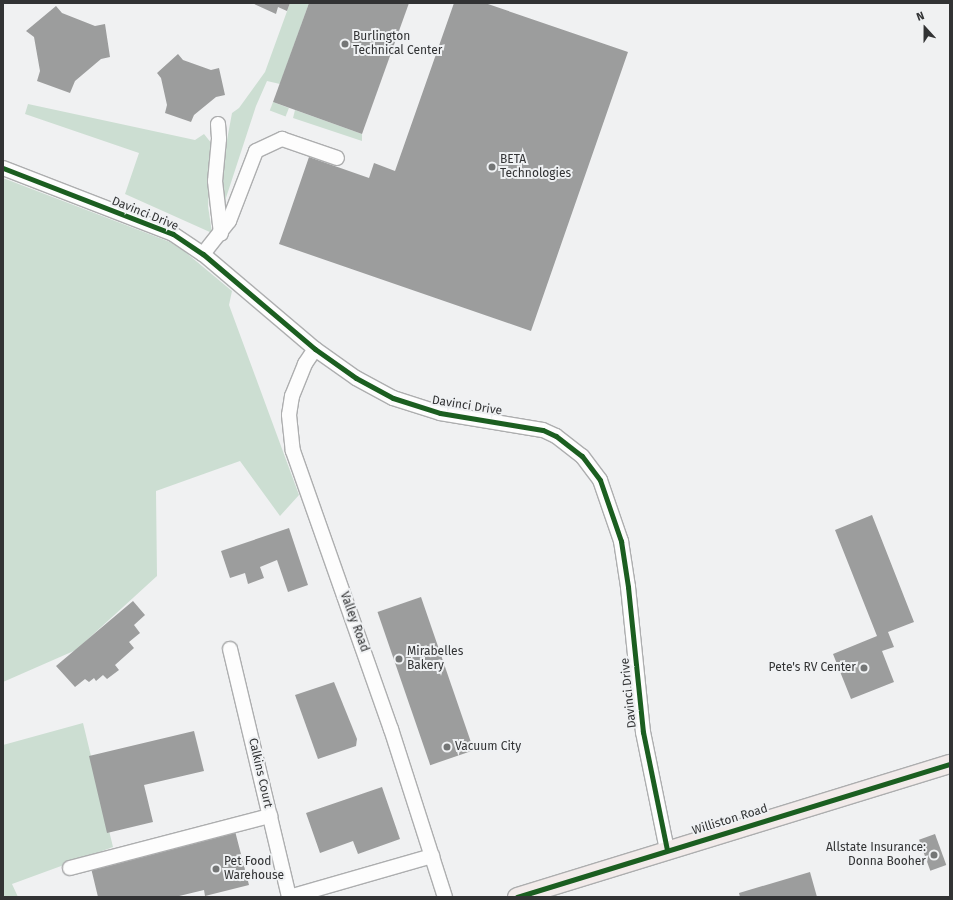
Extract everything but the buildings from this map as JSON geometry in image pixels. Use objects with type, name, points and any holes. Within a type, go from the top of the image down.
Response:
[{"type":"main road","name":"Williston Road","points":[[517,897],[950,764]]},
{"type":"street","points":[[218,124],[219,139],[215,181],[221,234]]},
{"type":"street","points":[[203,254],[221,234],[229,221],[256,151],[282,138],[337,158]]},
{"type":"street","name":"Davinci Drive","points":[[3,168],[45,186],[160,228],[203,254],[315,349],[356,378],[393,398],[440,413],[542,430],[569,445],[592,467],[607,496],[626,567],[643,732],[667,850]]},
{"type":"street","name":"Valley Road","points":[[315,349],[305,364],[292,396],[290,415],[293,451],[384,706],[445,897]]},
{"type":"street","name":"Calkins Court","points":[[230,649],[289,897]]},
{"type":"street","points":[[70,868],[270,816]]},
{"type":"street","points":[[289,897],[432,856]]},
{"type":"green space","points":[[290,3],[309,3],[280,84],[267,81],[256,106],[223,207],[222,167],[232,113],[239,108],[265,72]]},
{"type":"green space","points":[[273,102],[289,108],[286,116],[270,110]]},
{"type":"green space","points":[[28,104],[195,140],[204,134],[212,144],[208,206],[212,233],[125,194],[139,153],[25,114]]},
{"type":"green space","points":[[295,110],[362,134],[362,141],[293,118]]},
{"type":"green space","points":[[3,178],[170,242],[184,251],[232,291],[229,305],[299,495],[280,516],[240,461],[156,491],[157,576],[76,650],[3,682]]},
{"type":"green space","points":[[83,723],[113,847],[12,884],[18,897],[3,897],[3,745]]},
{"type":"cycle path","points":[[3,168],[173,234],[203,254],[315,349],[356,378],[393,398],[440,413],[543,430],[556,436],[582,456],[600,480],[621,541],[628,587],[643,732],[667,850]]},
{"type":"cycle path","points":[[517,897],[950,764]]},
{"type":"place","name":"Burlington Technical Center","points":[[345,44]]},
{"type":"place","name":"BETA Technologies","points":[[492,167]]},
{"type":"place","name":"Mirabelles Bakery","points":[[399,659]]},
{"type":"place","name":"Pete's RV Center","points":[[864,668]]},
{"type":"place","name":"Vacuum City","points":[[447,747]]},
{"type":"place","name":"Allstate Insurance: Donna Booher","points":[[934,855]]},
{"type":"place","name":"Pet Food Warehouse","points":[[216,869]]}]
